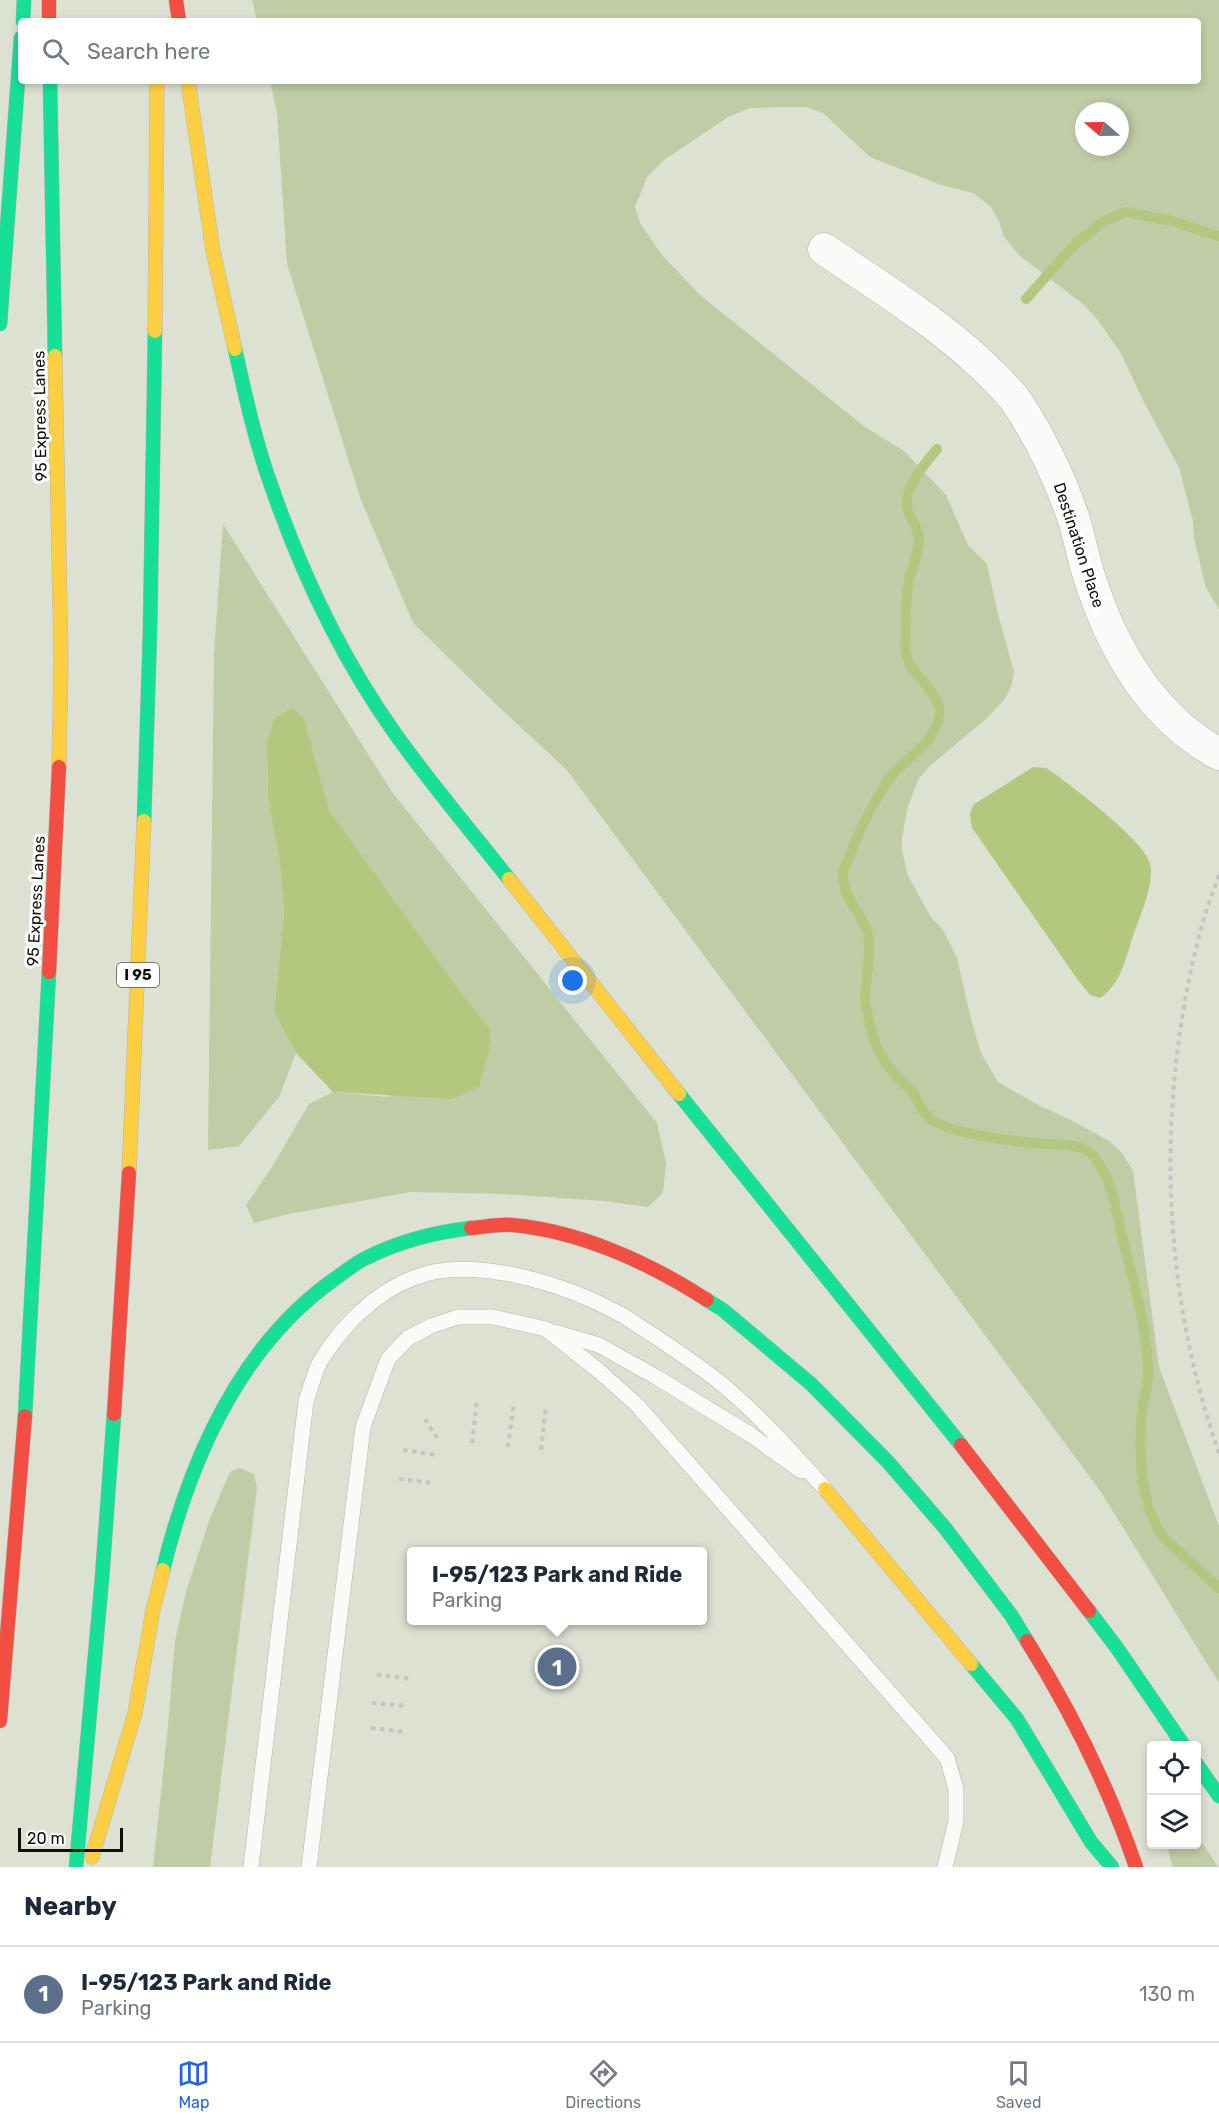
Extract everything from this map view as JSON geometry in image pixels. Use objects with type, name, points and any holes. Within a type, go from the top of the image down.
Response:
[{"type":"highway","points":[[22,18],[24,0]]},
{"type":"highway","points":[[49,0],[49,18]]},
{"type":"highway","points":[[176,0],[179,18]]},
{"type":"highway","points":[[0,324],[18,79]]},
{"type":"highway","name":"95 Express Lanes","points":[[0,1721],[29,1359],[58,802],[61,660],[50,84]]},
{"type":"highway","name":"I 95","points":[[76,1867],[113,1440],[134,1090],[151,552],[157,84]]},
{"type":"highway","points":[[188,84],[213,251],[246,397],[274,493],[301,564],[339,643],[394,732],[556,940],[981,1471],[1117,1648],[1181,1741]]},
{"type":"highway","points":[[88,1867],[135,1713],[153,1610],[173,1528],[199,1456],[230,1396],[267,1341],[316,1292],[364,1258],[415,1239],[468,1228],[511,1225],[559,1234],[617,1251],[672,1277],[723,1310],[811,1384],[888,1461],[945,1528],[998,1598],[1058,1690],[1122,1826],[1136,1867]]},
{"type":"highway","points":[[825,1489],[1017,1719],[1091,1842],[1112,1867]]},
{"type":"highway","points":[[1201,1769],[1219,1796]]},
{"type":"street","name":"Destination Place","points":[[824,249],[926,319],[969,353],[1014,399],[1032,427],[1064,494],[1075,523],[1092,586],[1107,628],[1120,652],[1132,672],[1162,711],[1181,728],[1219,754]]},
{"type":"lane","points":[[252,1867],[306,1401],[319,1363],[347,1326],[380,1294],[414,1277],[454,1269],[489,1270],[565,1289],[619,1313],[721,1383],[765,1422],[825,1489]]},
{"type":"lane","points":[[309,1867],[363,1427],[388,1359],[408,1338],[431,1326],[458,1317],[493,1317],[546,1329],[598,1345],[656,1377],[751,1435],[825,1489]]},
{"type":"lane","points":[[546,1329],[637,1405],[947,1758],[956,1790],[956,1821],[945,1867]]},
{"type":"path","points":[[1219,875],[1199,936],[1186,999],[1175,1073],[1170,1150],[1173,1229],[1190,1353],[1219,1453]]},
{"type":"path","points":[[472,1443],[477,1400]]},
{"type":"path","points":[[508,1447],[514,1402]]},
{"type":"path","points":[[541,1450],[546,1406]]},
{"type":"path","points":[[425,1419],[438,1439]]},
{"type":"path","points":[[403,1450],[436,1455]]},
{"type":"path","points":[[399,1479],[434,1483]]},
{"type":"path","points":[[377,1675],[412,1679]]},
{"type":"path","points":[[372,1703],[408,1706]]},
{"type":"path","points":[[371,1728],[405,1732]]},
{"type":"shaded area","points":[[252,0],[1219,0],[1219,609],[1206,588],[1194,538],[1193,521],[1179,468],[1121,353],[1097,319],[1083,304],[1020,256],[1004,237],[999,221],[990,206],[973,193],[941,185],[870,157],[823,113],[805,107],[750,108],[728,117],[664,160],[647,177],[635,207],[640,223],[661,254],[701,296],[865,427],[904,451],[946,495],[968,545],[987,564],[1014,672],[1011,687],[1004,700],[987,718],[931,765],[919,778],[907,809],[902,850],[908,876],[931,917],[943,930],[957,958],[981,1053],[998,1082],[1109,1141],[1122,1153],[1133,1171],[1159,1367],[1219,1526],[1219,1683],[1101,1492],[566,769],[413,623],[361,500],[287,264],[277,113],[271,84],[1201,84],[1201,18],[256,18]]},
{"type":"shaded area","points":[[223,524],[392,792],[657,1123],[666,1163],[663,1193],[648,1207],[604,1201],[503,1194],[411,1192],[288,1214],[254,1223],[246,1205],[272,1167],[309,1104],[333,1092],[388,1097],[489,1052],[491,1030],[459,990],[329,810],[304,718],[274,719],[267,742],[268,798],[280,864],[284,914],[274,1012],[296,1053],[279,1097],[239,1146],[208,1150],[214,653]]},
{"type":"shaded area","points":[[292,708],[304,718],[329,810],[459,990],[491,1030],[489,1052],[479,1087],[452,1099],[333,1092],[296,1053],[274,1012],[284,914],[280,864],[268,798],[267,742],[274,719]]},
{"type":"shaded area","points":[[1033,767],[1046,768],[1112,819],[1139,846],[1148,858],[1151,868],[1147,895],[1124,964],[1117,979],[1107,993],[1100,998],[1090,995],[1078,980],[972,828],[970,814],[973,805]]},
{"type":"shaded area","points":[[240,1468],[254,1474],[257,1488],[210,1867],[153,1867],[175,1641],[186,1592],[209,1521],[230,1472]]},
{"type":"shaded area","points":[[1201,1842],[1218,1867],[1173,1867],[1168,1850],[1201,1849]]},
{"type":"waterway","points":[[1026,299],[1075,244],[1104,221],[1126,212],[1172,221],[1219,236]]},
{"type":"waterway","points":[[937,449],[915,479],[907,499],[908,511],[918,531],[919,542],[908,586],[905,648],[907,658],[915,673],[936,700],[939,716],[936,726],[925,743],[889,779],[875,801],[852,848],[843,873],[846,892],[868,933],[865,1002],[870,1025],[875,1042],[886,1063],[912,1092],[923,1112],[932,1120],[956,1130],[988,1137],[1080,1147],[1091,1154],[1102,1168],[1113,1198],[1140,1308],[1146,1343],[1148,1378],[1140,1444],[1143,1479],[1150,1512],[1165,1539],[1219,1588]]},
{"type":"traffic: fast","points":[[23,18],[24,0]]},
{"type":"traffic: fast","points":[[0,324],[18,79]]},
{"type":"traffic: fast","points":[[50,84],[55,356]]},
{"type":"traffic: fast","points":[[144,821],[155,331]]},
{"type":"traffic: fast","points":[[235,349],[255,434],[271,485],[295,550],[340,644],[394,732],[509,879]]},
{"type":"traffic: fast","points":[[25,1416],[49,972]]},
{"type":"traffic: fast","points":[[679,1094],[961,1445]]},
{"type":"traffic: fast","points":[[163,1570],[174,1529],[204,1447],[246,1371],[272,1336],[302,1305],[362,1260],[417,1238],[471,1228]]},
{"type":"traffic: fast","points":[[707,1300],[723,1310],[811,1384],[888,1462],[945,1528],[1011,1615],[1027,1641]]},
{"type":"traffic: fast","points":[[76,1867],[114,1414]]},
{"type":"traffic: fast","points":[[1089,1611],[1181,1741]]},
{"type":"traffic: fast","points":[[971,1664],[1017,1719],[1091,1842],[1112,1867]]},
{"type":"traffic: fast","points":[[1201,1770],[1219,1796]]},
{"type":"traffic: slow","points":[[155,331],[157,84]]},
{"type":"traffic: slow","points":[[188,84],[213,251],[235,349]]},
{"type":"traffic: slow","points":[[55,356],[61,660],[59,767]]},
{"type":"traffic: slow","points":[[129,1173],[144,821]]},
{"type":"traffic: slow","points":[[509,879],[679,1094]]},
{"type":"traffic: slow","points":[[825,1489],[971,1664]]},
{"type":"traffic: slow","points":[[92,1857],[135,1713],[153,1610],[163,1570]]},
{"type":"traffic: jam","points":[[49,0],[49,18]]},
{"type":"traffic: jam","points":[[176,0],[179,18]]},
{"type":"traffic: jam","points":[[49,972],[59,767]]},
{"type":"traffic: jam","points":[[114,1414],[129,1173]]},
{"type":"traffic: jam","points":[[471,1228],[512,1225],[563,1234],[614,1251],[685,1286],[707,1300]]},
{"type":"traffic: jam","points":[[0,1721],[25,1416]]},
{"type":"traffic: jam","points":[[961,1445],[1089,1611]]},
{"type":"traffic: jam","points":[[1027,1641],[1088,1751],[1114,1808],[1136,1867]]},
{"type":"place","name":"I-95/123 Park and Ride","points":[[557,1667]]}]
